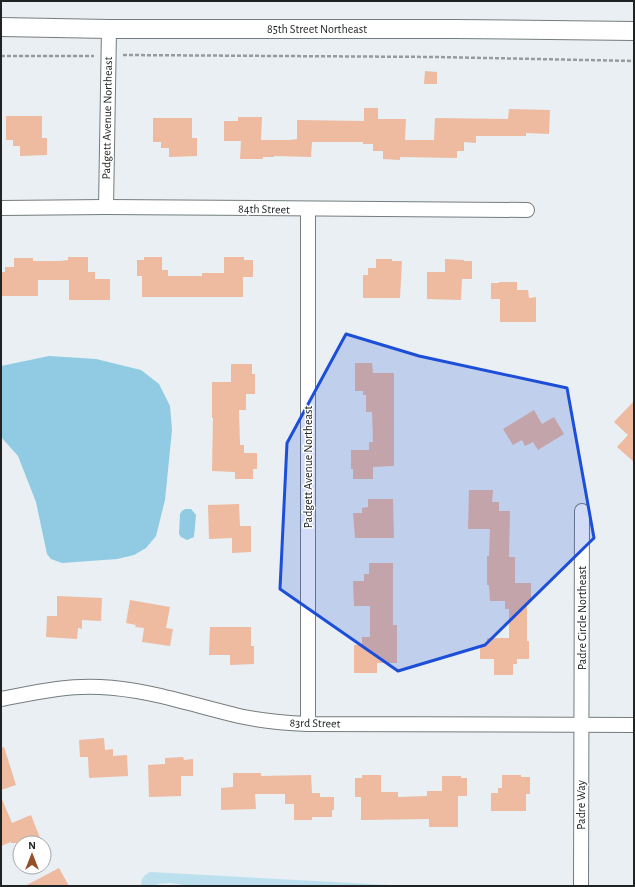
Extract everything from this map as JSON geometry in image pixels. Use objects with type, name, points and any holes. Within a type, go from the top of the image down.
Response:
[{"type":"street","name":"85th Street Northeast","points":[[1,28],[634,31]]},
{"type":"street","name":"Padgett Avenue Northeast","points":[[106,207],[109,29]]},
{"type":"street","name":"84th Street","points":[[1,208],[106,207],[527,210]]},
{"type":"street","name":"Padgett Avenue Northeast","points":[[308,209],[308,724]]},
{"type":"street","name":"Padre Circle Northeast","points":[[582,511],[582,725]]},
{"type":"street","name":"83rd Street","points":[[1,699],[66,688],[100,687],[133,690],[167,696],[212,710],[272,722],[308,724],[634,725]]},
{"type":"street","name":"Padre Way","points":[[581,886],[582,725]]},
{"type":"path","points":[[123,55],[430,57],[634,61]]},
{"type":"path","points":[[1,56],[89,56]]},
{"type":"highlighted area","points":[[346,334],[419,356],[567,388],[594,538],[485,645],[398,671],[280,589],[287,443]]},
{"type":"shaded area","points":[[49,356],[96,359],[141,370],[159,384],[170,406],[172,430],[165,500],[156,536],[146,548],[134,555],[117,559],[62,563],[51,559],[47,554],[36,502],[18,456],[1,437],[1,366]]},
{"type":"shaded area","points":[[185,509],[191,509],[196,515],[194,537],[187,540],[179,534],[180,514]]},
{"type":"shaded area","points":[[150,872],[392,886],[190,886],[170,883],[158,884],[156,886],[141,886],[143,877]]},
{"type":"building","points":[[425,71],[437,72],[437,84],[424,84]]},
{"type":"building","points":[[364,108],[378,108],[378,119],[406,119],[405,140],[434,140],[435,118],[508,119],[509,109],[550,110],[549,134],[526,133],[526,136],[476,136],[476,143],[464,142],[464,151],[457,151],[457,158],[400,157],[400,160],[383,159],[383,151],[373,151],[373,144],[363,144],[363,142],[312,142],[311,157],[274,156],[263,157],[263,159],[240,159],[241,141],[224,141],[224,121],[238,121],[238,117],[262,117],[261,140],[290,140],[297,139],[297,120],[364,121]]},
{"type":"building","points":[[6,116],[42,116],[42,138],[47,138],[47,155],[20,156],[20,146],[13,146],[13,140],[6,140]]},
{"type":"building","points":[[153,118],[192,118],[192,138],[197,138],[197,156],[169,157],[169,148],[161,148],[161,142],[153,142]]},
{"type":"building","points":[[68,257],[88,257],[88,272],[95,272],[95,279],[110,279],[110,300],[69,300],[69,280],[38,280],[38,296],[1,296],[1,272],[5,272],[5,267],[14,267],[14,258],[33,258],[33,261],[60,261],[68,260]]},
{"type":"building","points":[[144,257],[162,257],[162,270],[168,270],[168,276],[202,276],[202,273],[224,273],[224,257],[244,257],[244,260],[253,260],[253,277],[243,277],[243,297],[142,297],[142,276],[137,276],[137,260],[144,260]]},
{"type":"building","points":[[376,259],[392,259],[392,261],[402,261],[400,298],[363,298],[363,275],[368,275],[368,268],[376,268]]},
{"type":"building","points":[[445,259],[472,261],[472,279],[462,279],[461,300],[427,299],[427,272],[445,272]]},
{"type":"building","points":[[517,282],[517,290],[528,290],[529,298],[536,297],[536,322],[500,322],[500,299],[491,299],[491,283]]},
{"type":"building","points":[[355,363],[372,363],[373,373],[394,373],[394,466],[373,467],[373,479],[353,479],[353,469],[351,469],[351,450],[369,450],[369,442],[373,442],[372,412],[366,412],[366,395],[363,395],[363,391],[355,391]]},
{"type":"building","points":[[231,364],[252,364],[252,374],[255,374],[255,394],[246,394],[246,410],[239,410],[240,445],[244,445],[244,453],[257,453],[257,469],[253,469],[253,479],[235,479],[235,472],[212,471],[212,382],[231,382]]},
{"type":"building","points":[[634,401],[634,462],[617,447],[628,435],[614,422]]},
{"type":"building","points":[[534,410],[542,424],[554,417],[564,434],[538,450],[533,442],[525,446],[522,440],[513,445],[503,429]]},
{"type":"building","points":[[469,490],[493,490],[492,502],[499,502],[499,511],[510,511],[509,557],[515,557],[515,583],[531,583],[531,601],[527,601],[527,641],[529,641],[529,659],[517,659],[517,664],[513,664],[513,675],[494,675],[494,659],[480,659],[480,646],[487,646],[487,638],[509,638],[509,609],[505,609],[505,601],[490,601],[489,585],[487,585],[487,556],[489,556],[490,529],[468,529]]},
{"type":"building","points":[[368,499],[393,499],[394,538],[355,538],[353,513],[362,513],[362,508],[368,507]]},
{"type":"building","points":[[239,504],[240,526],[251,526],[251,552],[232,553],[232,538],[209,539],[208,505]]},
{"type":"building","points":[[369,563],[393,563],[393,625],[397,625],[397,663],[377,663],[377,673],[354,673],[354,645],[362,645],[362,637],[370,637],[370,606],[354,606],[353,581],[364,581],[364,574],[369,574]]},
{"type":"building","points":[[57,596],[102,598],[101,621],[82,620],[82,629],[78,628],[77,639],[46,637],[47,616],[57,616]]},
{"type":"building","points":[[130,600],[170,607],[166,628],[173,629],[170,646],[142,642],[144,628],[135,627],[136,625],[126,623]]},
{"type":"building","points":[[210,627],[251,627],[251,646],[254,646],[254,664],[230,665],[230,655],[209,655]]},
{"type":"building","points":[[104,738],[105,750],[113,749],[113,756],[127,755],[128,776],[89,778],[88,757],[80,757],[79,740]]},
{"type":"building","points":[[4,747],[16,785],[1,790],[1,748]]},
{"type":"building","points":[[183,757],[184,760],[193,759],[193,776],[181,776],[181,796],[149,797],[148,765],[165,764],[165,758]]},
{"type":"building","points":[[233,773],[261,773],[261,776],[311,775],[312,793],[320,793],[320,797],[334,797],[334,810],[332,810],[332,817],[312,817],[312,820],[294,820],[294,804],[285,804],[285,794],[255,794],[256,809],[221,810],[221,788],[233,787]]},
{"type":"building","points":[[362,775],[381,775],[381,792],[398,792],[398,797],[427,796],[427,791],[442,791],[442,776],[461,776],[461,778],[467,778],[467,796],[458,796],[458,827],[429,827],[429,819],[361,820],[361,797],[355,797],[355,778],[362,778]]},
{"type":"building","points":[[502,775],[521,775],[521,777],[530,777],[530,794],[526,794],[526,811],[491,811],[491,793],[498,793],[498,788],[502,788]]},
{"type":"building","points":[[1,797],[12,823],[31,815],[39,835],[12,835],[12,843],[11,842],[1,846]]},
{"type":"building","points":[[59,868],[69,886],[25,886],[46,875],[52,875],[52,872]]}]
